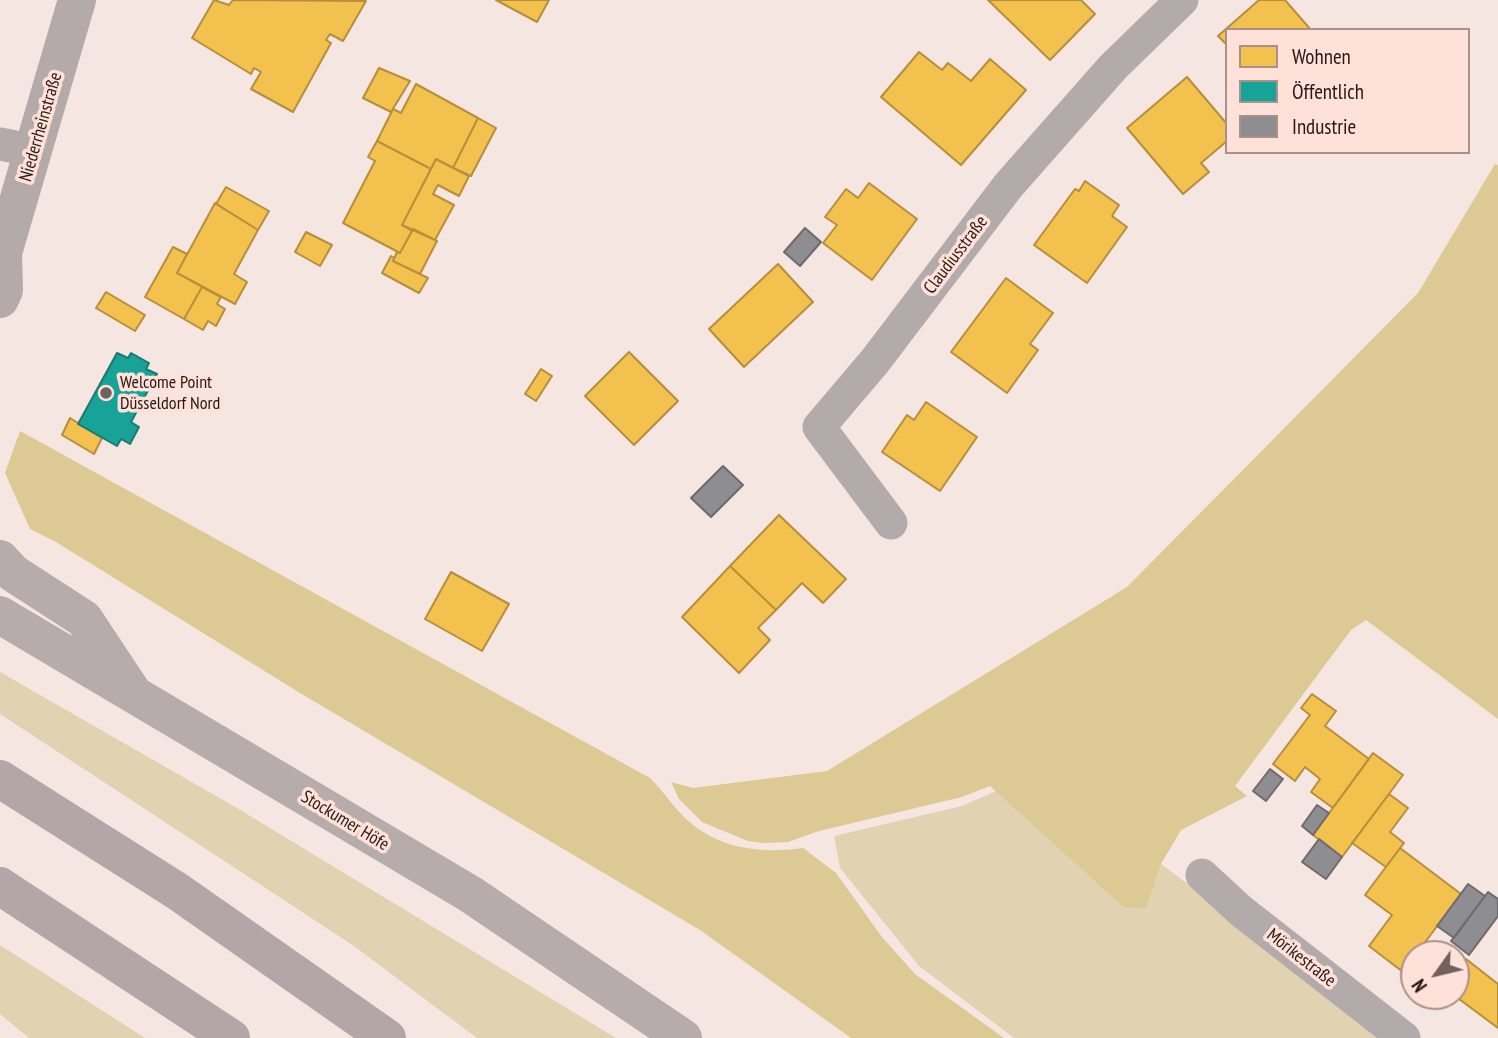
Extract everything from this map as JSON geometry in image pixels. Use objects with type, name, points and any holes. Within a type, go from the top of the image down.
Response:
[{"type":"highway","points":[[0,779],[177,891],[387,1038]]},
{"type":"highway","points":[[0,886],[231,1038]]},
{"type":"main road","name":"Niederrheinstraße","points":[[0,299],[4,290],[1,254],[18,147],[77,0]]},
{"type":"main road","points":[[0,559],[13,573],[84,619],[135,697]]},
{"type":"main road","name":"Stockumer Höfe","points":[[0,615],[470,894],[683,1038]]},
{"type":"street","name":"Claudiusstraße","points":[[891,523],[819,427],[874,361],[1008,186],[1113,67],[1182,0]]},
{"type":"street","name":"Mörikestraße","points":[[1202,875],[1241,911],[1404,1038]]},
{"type":"shaded area","points":[[1495,164],[1498,165],[1498,719],[1366,620],[1351,630],[1235,786],[1247,796],[1181,830],[1161,864],[1146,908],[1123,907],[990,786],[962,797],[819,831],[788,842],[748,841],[702,822],[679,799],[671,782],[693,788],[827,771],[1127,587],[1418,293]]},
{"type":"shaded area","points":[[20,431],[650,778],[686,819],[712,837],[726,843],[756,849],[803,848],[836,873],[882,937],[915,974],[1004,1038],[851,1038],[700,930],[300,693],[56,542],[30,529],[5,473]]},
{"type":"shaded area","points":[[0,672],[237,808],[616,1038],[477,1038],[354,946],[0,714]]},
{"type":"shaded area","points":[[996,791],[1123,907],[1146,907],[1161,864],[1396,1038],[1014,1038],[919,966],[840,868],[834,836],[962,806]]},
{"type":"shaded area","points":[[0,945],[145,1038],[29,1038],[0,1014]]},
{"type":"building: Wohnen","points":[[214,0],[229,5],[233,0],[366,1],[343,41],[330,34],[326,40],[331,43],[293,112],[251,89],[261,72],[254,68],[251,74],[192,38]]},
{"type":"building: Wohnen","points":[[496,0],[549,0],[537,22]]},
{"type":"building: Wohnen","points":[[988,0],[1081,0],[1095,14],[1050,60]]},
{"type":"building: Wohnen","points":[[1259,0],[1285,0],[1309,28],[1227,28]]},
{"type":"building: Wohnen","points":[[1225,30],[1225,43],[1218,36]]},
{"type":"building: Wohnen","points":[[919,52],[942,70],[948,63],[971,81],[990,59],[1026,90],[961,165],[881,97]]},
{"type":"building: Wohnen","points":[[379,68],[410,81],[391,112],[363,98]]},
{"type":"building: Wohnen","points":[[1187,77],[1225,122],[1225,143],[1201,163],[1209,172],[1183,194],[1127,128]]},
{"type":"building: Wohnen","points":[[416,84],[478,118],[453,168],[436,159],[431,169],[377,141],[393,109],[401,113]]},
{"type":"building: Wohnen","points":[[478,118],[496,128],[471,176],[453,168]]},
{"type":"building: Wohnen","points":[[377,141],[431,169],[402,225],[412,231],[400,253],[343,223],[375,161],[368,157]]},
{"type":"building: Wohnen","points":[[436,159],[469,176],[459,196],[438,185],[433,194],[454,205],[435,240],[402,225]]},
{"type":"building: Wohnen","points":[[1085,181],[1119,205],[1112,216],[1127,227],[1087,283],[1034,245],[1075,189],[1079,191]]},
{"type":"building: Wohnen","points":[[869,183],[917,219],[872,280],[823,243],[837,225],[825,217],[846,189],[858,198]]},
{"type":"building: Wohnen","points":[[226,187],[269,211],[258,230],[216,204]]},
{"type":"building: Wohnen","points":[[215,203],[258,230],[234,274],[247,282],[235,304],[177,273]]},
{"type":"building: Wohnen","points":[[413,229],[437,241],[420,274],[393,261]]},
{"type":"building: Wohnen","points":[[306,232],[332,245],[320,266],[295,252]]},
{"type":"building: Wohnen","points":[[173,247],[187,254],[177,273],[202,287],[184,319],[145,297]]},
{"type":"building: Wohnen","points":[[391,256],[393,261],[428,278],[419,293],[382,273]]},
{"type":"building: Wohnen","points":[[778,264],[813,302],[744,367],[709,329]]},
{"type":"building: Wohnen","points":[[1006,278],[1053,313],[1030,344],[1038,350],[1007,393],[951,352]]},
{"type":"building: Wohnen","points":[[202,287],[221,297],[217,304],[225,309],[216,326],[208,321],[203,330],[184,319]]},
{"type":"building: Wohnen","points":[[106,292],[145,315],[135,331],[96,308]]},
{"type":"building: Wohnen","points":[[629,352],[678,401],[634,445],[585,396]]},
{"type":"building: Wohnen","points":[[541,369],[552,376],[536,401],[525,394]]},
{"type":"building: Wohnen","points":[[926,402],[977,437],[940,491],[882,452],[907,415],[914,420]]},
{"type":"building: Wohnen","points":[[70,418],[102,438],[94,454],[62,435]]},
{"type":"building: Wohnen","points":[[779,515],[846,579],[823,603],[802,583],[776,610],[730,566]]},
{"type":"building: Wohnen","points":[[730,566],[776,610],[758,628],[770,640],[739,673],[682,617]]},
{"type":"building: Wohnen","points":[[451,572],[509,604],[482,651],[425,619]]},
{"type":"building: Wohnen","points":[[1312,694],[1336,711],[1325,726],[1369,759],[1333,808],[1311,792],[1320,779],[1305,767],[1295,781],[1273,764],[1310,715],[1301,708]]},
{"type":"building: Wohnen","points":[[1373,753],[1403,775],[1342,857],[1313,835]]},
{"type":"building: Wohnen","points":[[1389,794],[1408,808],[1390,832],[1404,843],[1386,867],[1352,843]]},
{"type":"building: Wohnen","points":[[1400,848],[1461,894],[1427,940],[1400,940],[1400,970],[1369,946],[1392,915],[1365,895]]},
{"type":"building: Wohnen","points":[[1470,962],[1498,984],[1498,1028],[1470,1007]]},
{"type":"building: Öffentlich","points":[[117,353],[128,358],[131,353],[149,363],[146,369],[157,374],[131,422],[139,427],[130,444],[121,439],[117,446],[78,424]]},
{"type":"building: Industrie","points":[[805,228],[821,242],[800,266],[784,252]]},
{"type":"building: Industrie","points":[[723,466],[743,485],[711,517],[691,498]]},
{"type":"building: Industrie","points":[[1270,769],[1283,779],[1266,801],[1253,791]]},
{"type":"building: Industrie","points":[[1317,805],[1329,813],[1313,835],[1302,826]]},
{"type":"building: Industrie","points":[[1319,839],[1342,857],[1326,879],[1302,862]]},
{"type":"building: Industrie","points":[[1468,884],[1485,896],[1454,938],[1437,926]]},
{"type":"building: Industrie","points":[[1488,892],[1498,899],[1498,916],[1470,954],[1470,940],[1452,940]]},
{"type":"place","name":"Welcome Point Düsseldorf Nord","points":[[106,393]]}]
